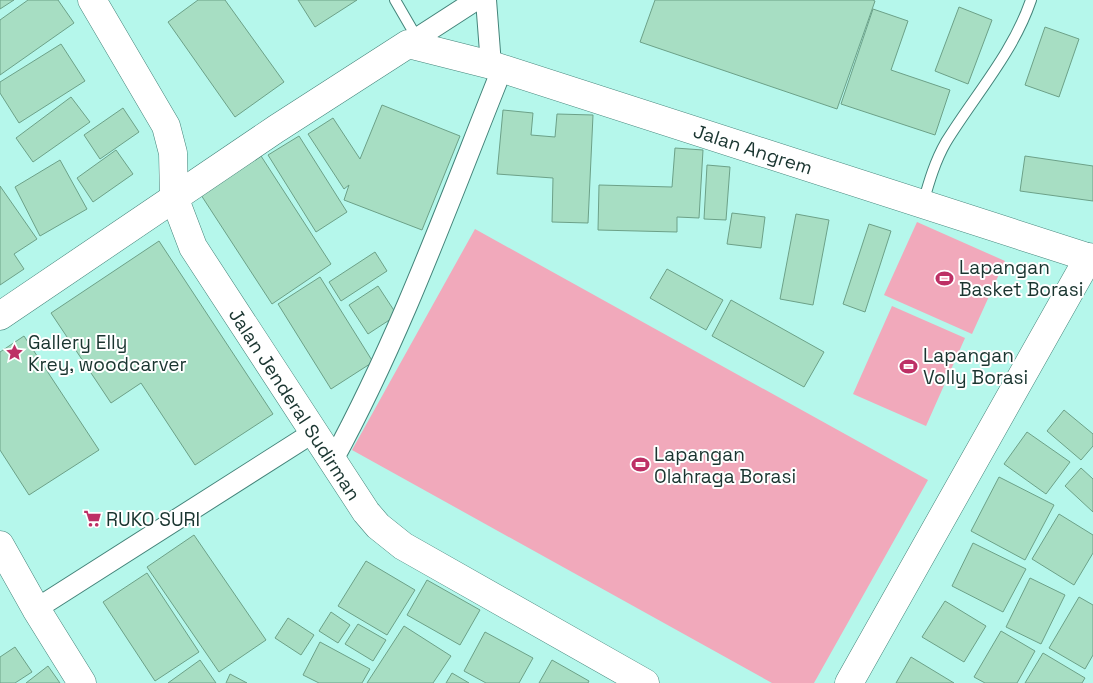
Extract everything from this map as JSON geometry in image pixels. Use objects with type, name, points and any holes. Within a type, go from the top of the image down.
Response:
[{"type":"main road","name":"Jalan Jenderal Sudirman","points":[[92,0],[166,126],[173,153],[174,197],[193,247],[366,512],[378,526],[397,542],[645,683]]},
{"type":"main road","points":[[0,316],[174,197],[413,41]]},
{"type":"main road","name":"Jalan Angrem","points":[[413,41],[922,204],[1092,256]]},
{"type":"main road","points":[[849,683],[1092,256]]},
{"type":"main road","points":[[0,545],[36,609],[82,683]]},
{"type":"street","points":[[413,41],[476,0]]},
{"type":"street","points":[[333,460],[367,397],[398,329],[496,67],[486,0]]},
{"type":"street","points":[[36,609],[314,432]]},
{"type":"lane","points":[[395,0],[413,41]]},
{"type":"lane","points":[[922,204],[932,171],[946,142],[994,72],[1031,0]]},
{"type":"shaded area","name":"Lapangan Basket Borasi","points":[[917,222],[1005,261],[972,334],[884,295]]},
{"type":"shaded area","name":"Lapangan Olahraga Borasi","points":[[475,229],[928,480],[814,683],[772,683],[352,450]]},
{"type":"shaded area","name":"Lapangan Volly Borasi","points":[[892,306],[965,338],[926,426],[853,394]]},
{"type":"building","points":[[0,0],[14,0],[0,9]]},
{"type":"building","points":[[28,0],[58,0],[74,23],[0,75],[0,20]]},
{"type":"building","points":[[198,0],[225,0],[284,82],[235,117],[168,22]]},
{"type":"building","points":[[298,0],[357,0],[315,27]]},
{"type":"building","points":[[655,0],[875,1],[837,109],[640,42]]},
{"type":"building","points":[[959,7],[992,20],[968,84],[935,71]]},
{"type":"building","points":[[873,9],[908,21],[891,70],[950,90],[935,135],[841,104]]},
{"type":"building","points":[[1045,27],[1079,39],[1059,97],[1025,85]]},
{"type":"building","points":[[61,44],[85,81],[19,123],[0,93],[0,82]]},
{"type":"building","points":[[71,97],[90,122],[33,162],[16,138]]},
{"type":"building","points":[[382,105],[460,136],[422,230],[344,200],[349,185],[344,189],[308,134],[333,118],[360,159]]},
{"type":"building","points":[[123,108],[139,132],[100,159],[84,135]]},
{"type":"building","points":[[503,110],[533,113],[531,135],[555,137],[557,114],[593,115],[588,223],[552,222],[553,178],[497,174]]},
{"type":"building","points":[[299,136],[347,212],[316,232],[268,155]]},
{"type":"building","points":[[675,148],[703,150],[699,218],[677,217],[677,232],[598,230],[599,185],[672,187]]},
{"type":"building","points":[[116,150],[133,174],[93,202],[77,178]]},
{"type":"building","points":[[261,156],[331,264],[272,304],[201,195]]},
{"type":"building","points":[[1025,156],[1093,166],[1093,201],[1020,191]]},
{"type":"building","points":[[60,160],[87,209],[40,236],[15,187]]},
{"type":"building","points":[[707,165],[730,167],[726,220],[704,219]]},
{"type":"building","points":[[0,186],[37,239],[14,254],[24,269],[0,285]]},
{"type":"building","points":[[732,213],[765,217],[761,248],[727,244]]},
{"type":"building","points":[[796,214],[829,220],[813,305],[780,299]]},
{"type":"building","points":[[869,224],[891,231],[865,312],[843,304]]},
{"type":"building","points":[[159,241],[273,414],[195,465],[141,383],[111,403],[51,313]]},
{"type":"building","points":[[375,252],[387,271],[341,301],[329,282]]},
{"type":"building","points":[[667,269],[723,300],[706,330],[650,298]]},
{"type":"building","points":[[320,277],[373,362],[331,389],[278,304]]},
{"type":"building","points":[[378,286],[397,315],[368,334],[349,305]]},
{"type":"building","points":[[731,300],[824,352],[804,387],[712,336]]},
{"type":"building","points":[[24,336],[99,450],[29,495],[0,450],[0,352]]},
{"type":"building","points":[[1064,410],[1093,434],[1093,446],[1081,460],[1047,431]]},
{"type":"building","points":[[1027,432],[1070,462],[1046,494],[1004,464]]},
{"type":"building","points":[[1081,468],[1093,479],[1093,512],[1065,486]]},
{"type":"building","points":[[999,477],[1054,505],[1025,560],[971,531]]},
{"type":"building","points":[[1059,514],[1093,535],[1093,553],[1074,585],[1032,559]]},
{"type":"building","points":[[194,535],[266,640],[219,672],[147,567]]},
{"type":"building","points":[[973,543],[1026,569],[1003,612],[952,586]]},
{"type":"building","points":[[366,561],[415,590],[387,635],[338,606]]},
{"type":"building","points":[[147,573],[199,652],[155,681],[103,602]]},
{"type":"building","points":[[1030,578],[1065,595],[1041,644],[1006,627]]},
{"type":"building","points":[[427,580],[480,610],[460,645],[407,615]]},
{"type":"building","points":[[1079,597],[1093,605],[1093,655],[1085,669],[1049,648]]},
{"type":"building","points":[[945,601],[986,626],[964,662],[922,637]]},
{"type":"building","points":[[331,612],[350,625],[338,643],[319,631]]},
{"type":"building","points":[[288,618],[314,635],[301,655],[275,638]]},
{"type":"building","points":[[358,624],[386,640],[373,661],[345,644]]},
{"type":"building","points":[[404,626],[451,656],[433,683],[367,683]]},
{"type":"building","points":[[1001,631],[1035,651],[1017,683],[985,683],[974,677]]},
{"type":"building","points":[[485,632],[533,658],[519,683],[486,683],[464,671]]},
{"type":"building","points":[[320,642],[370,669],[362,683],[319,683],[303,675]]},
{"type":"building","points":[[15,647],[32,672],[15,683],[0,683],[0,657]]},
{"type":"building","points":[[1043,653],[1085,678],[1082,683],[1025,683]]},
{"type":"building","points":[[911,657],[954,683],[896,683]]},
{"type":"building","points":[[200,660],[216,683],[168,683]]},
{"type":"building","points":[[552,660],[589,681],[588,683],[539,683]]},
{"type":"building","points":[[48,666],[60,683],[26,683]]},
{"type":"building","points":[[452,673],[469,683],[446,683]]},
{"type":"building","points":[[230,674],[247,683],[226,683]]},
{"type":"place","name":"Lapangan Basket Borasi","points":[[945,278]]},
{"type":"place","name":"Gallery Elly Krey, woodcarver","points":[[14,353]]},
{"type":"place","name":"Lapangan Volly Borasi","points":[[909,366]]},
{"type":"place","name":"Lapangan Olahraga Borasi","points":[[640,465]]},
{"type":"place","name":"RUKO SURI","points":[[92,519]]}]
